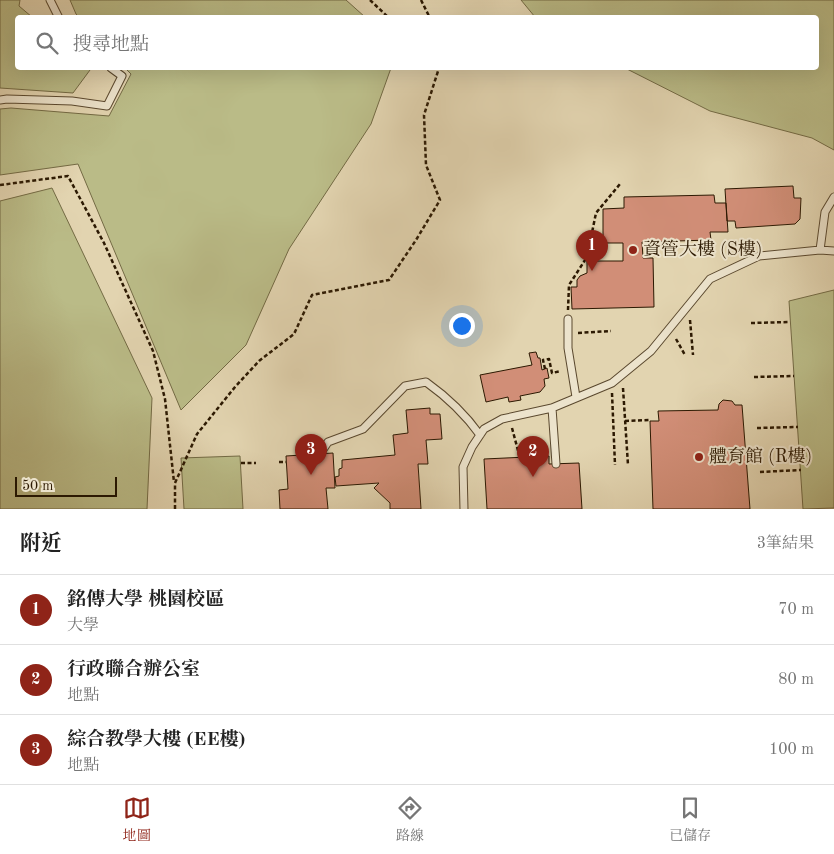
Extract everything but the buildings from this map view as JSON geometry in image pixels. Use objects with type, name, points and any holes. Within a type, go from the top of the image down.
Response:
[{"type":"lane","points":[[50,0],[58,15]]},
{"type":"lane","points":[[0,100],[72,101],[107,106],[122,76],[114,70]]},
{"type":"lane","points":[[820,250],[825,212],[834,197]]},
{"type":"lane","points":[[464,509],[463,467],[472,447],[484,429],[502,419],[552,408],[612,383],[651,351],[710,279],[759,256],[820,250],[834,251]]},
{"type":"lane","points":[[568,319],[568,348],[576,397]]},
{"type":"lane","points":[[320,454],[328,442],[363,429],[404,386],[426,382],[439,391],[468,418],[480,435]]},
{"type":"lane","points":[[552,408],[556,464]]},
{"type":"path","points":[[370,0],[385,15]]},
{"type":"path","points":[[421,0],[428,15]]},
{"type":"path","points":[[174,483],[197,434],[259,361],[294,334],[312,295],[389,280],[416,240],[440,200],[426,165],[424,115],[438,70]]},
{"type":"path","points":[[0,185],[68,176],[104,243],[153,351],[166,399],[175,509]]},
{"type":"path","points":[[568,319],[568,285],[587,257],[596,213],[620,184]]},
{"type":"path","points":[[690,320],[693,355]]},
{"type":"path","points":[[751,323],[790,322]]},
{"type":"path","points":[[569,334],[611,331]]},
{"type":"path","points":[[676,339],[685,355]]},
{"type":"path","points":[[545,369],[543,360],[549,359],[552,373]]},
{"type":"path","points":[[754,377],[794,376]]},
{"type":"path","points":[[623,388],[628,465]]},
{"type":"path","points":[[612,393],[615,465]]},
{"type":"path","points":[[625,421],[649,420]]},
{"type":"path","points":[[757,428],[798,427]]},
{"type":"path","points":[[512,428],[520,458]]},
{"type":"path","points":[[279,462],[286,462]]},
{"type":"path","points":[[241,463],[256,463]]},
{"type":"path","points":[[760,472],[801,470]]},
{"type":"green space","points":[[0,0],[20,0],[19,6],[30,15],[15,15],[15,70],[90,70],[73,93],[0,88]]},
{"type":"green space","points":[[70,0],[346,0],[363,15],[77,15]]},
{"type":"green space","points":[[521,0],[834,0],[834,150],[812,138],[710,111],[629,70],[819,70],[819,15],[533,15]]},
{"type":"green space","points":[[127,70],[390,70],[371,124],[289,249],[246,345],[181,410],[78,164],[0,175],[0,109],[11,108],[109,116],[131,74]]},
{"type":"green space","points":[[52,188],[152,398],[147,509],[0,509],[0,201]]},
{"type":"green space","points":[[834,290],[834,508],[803,509],[789,301]]},
{"type":"green space","points":[[240,456],[243,509],[184,509],[181,458]]},
{"type":"place","name":"資管大樓 (S樓)","points":[[633,250]]},
{"type":"place","name":"銘傳大學 桃園校區","points":[[592,271]]},
{"type":"place","name":"體育館 (R樓)","points":[[699,457]]},
{"type":"place","name":"綜合教學大樓 (EE樓)","points":[[311,475]]},
{"type":"place","name":"行政聯合辦公室","points":[[533,477]]}]
